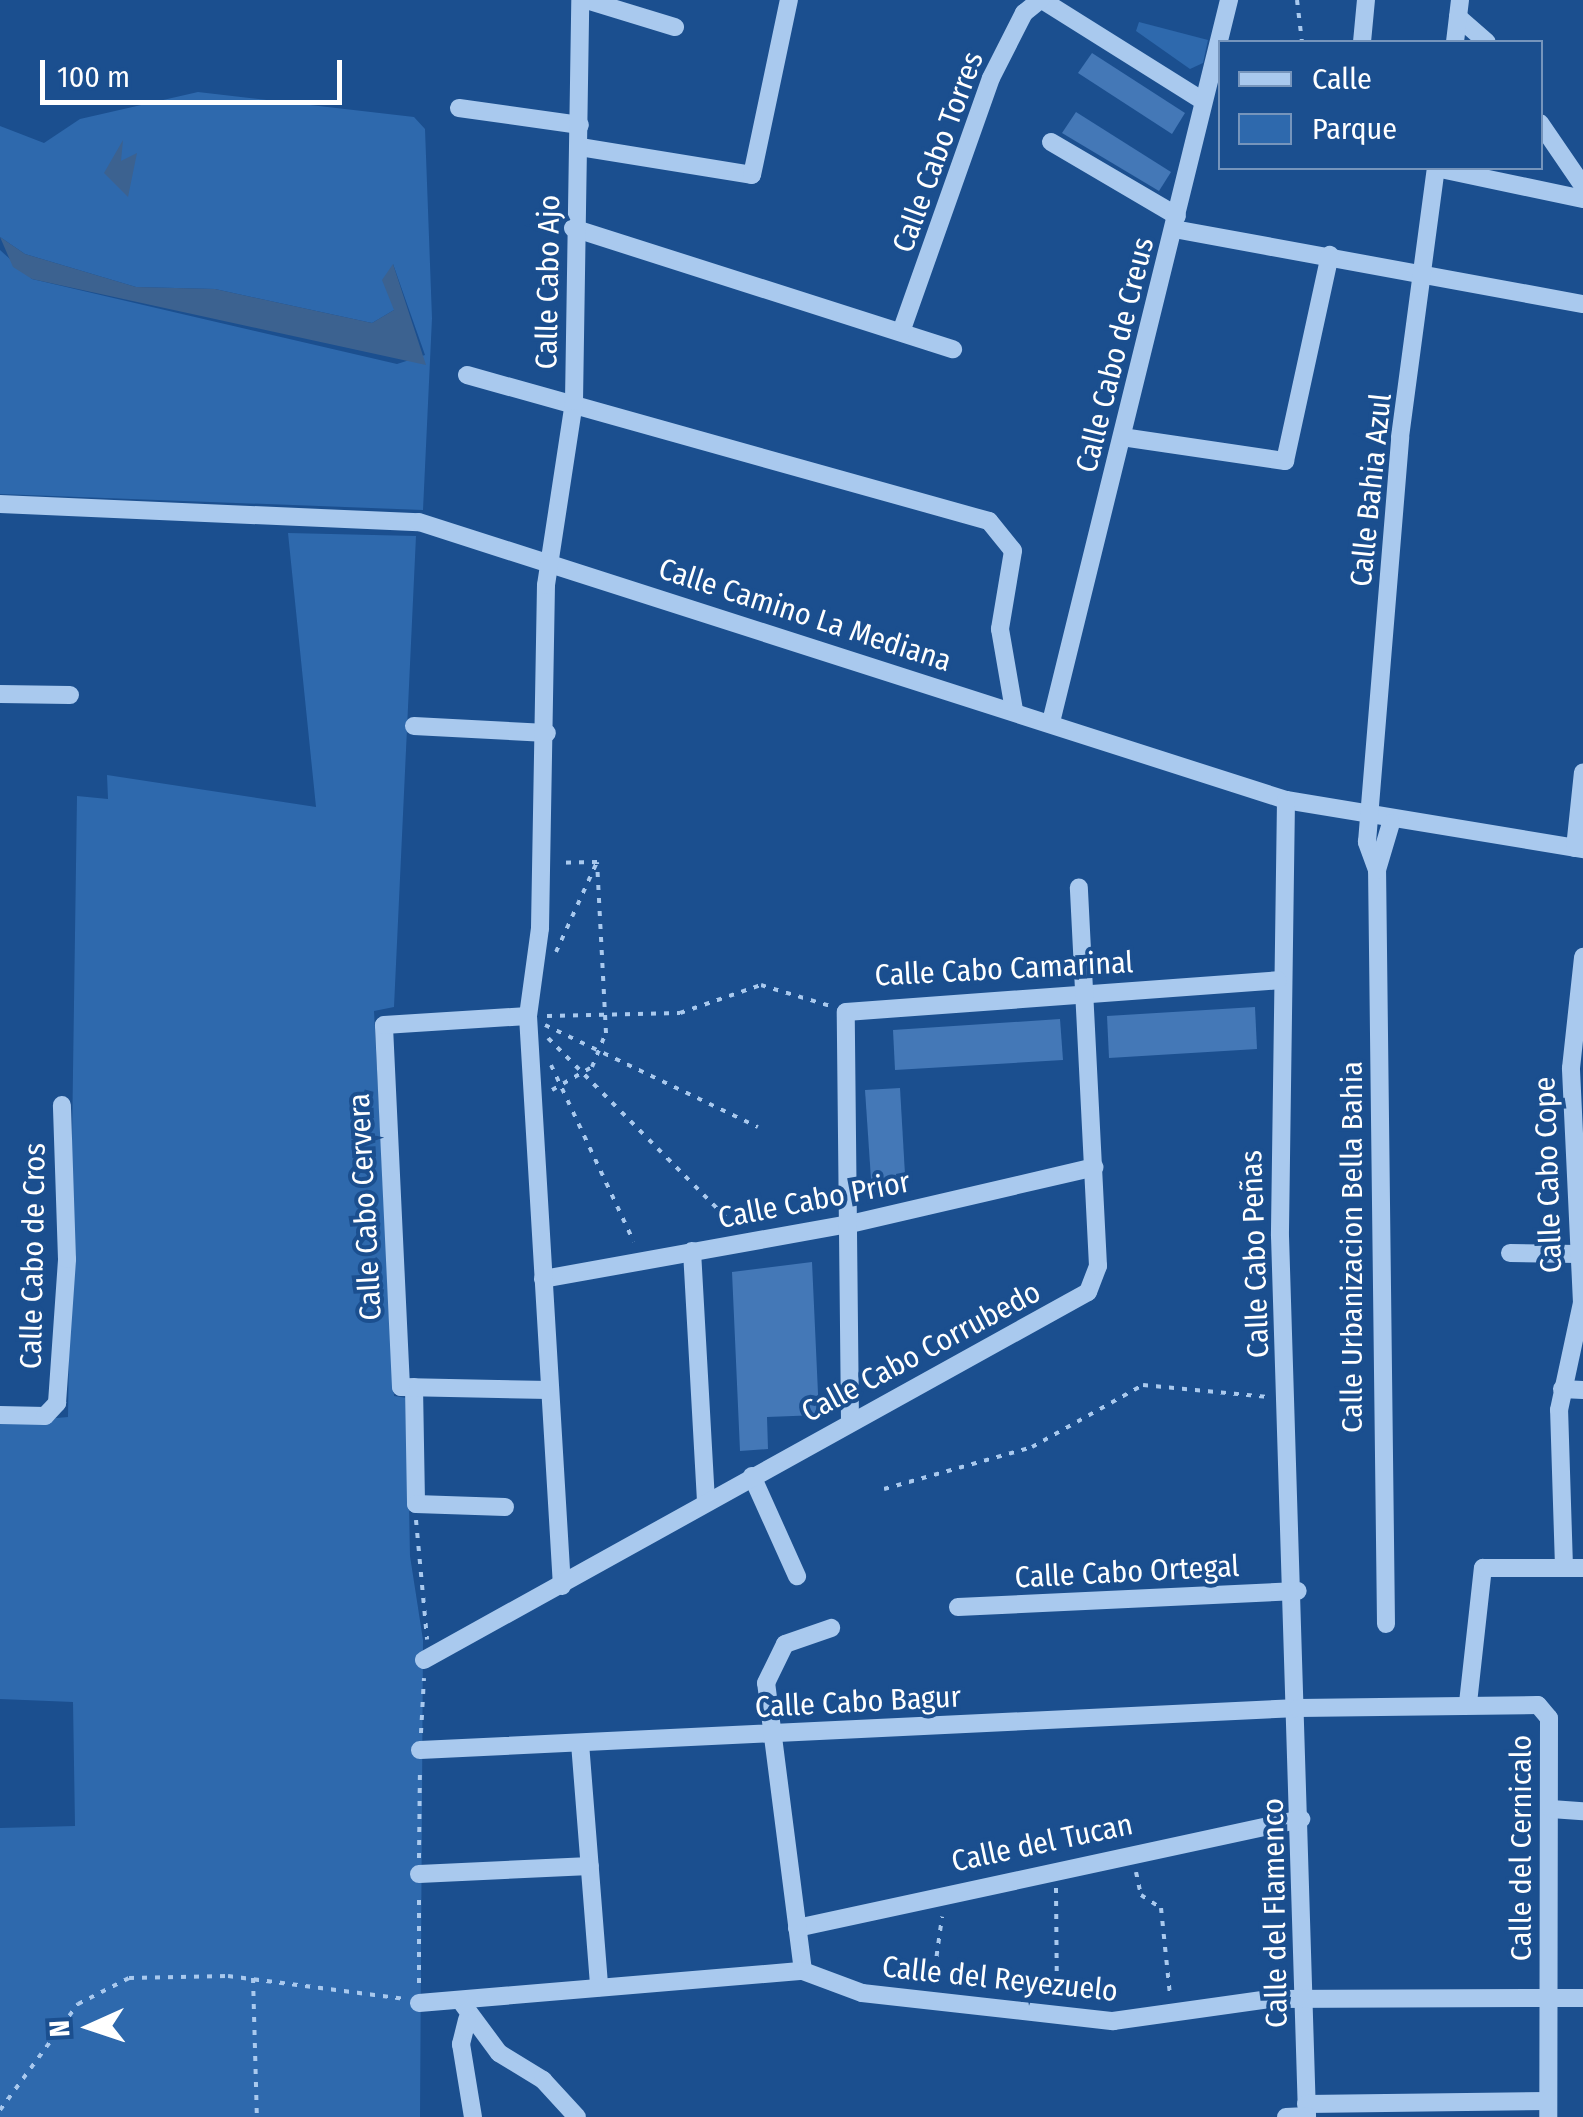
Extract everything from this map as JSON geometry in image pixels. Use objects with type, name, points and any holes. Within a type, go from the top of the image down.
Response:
[{"type":"street","points":[[583,0],[675,27]]},
{"type":"street","name":"Calle Cabo Ajo","points":[[552,564],[574,401],[573,228],[580,147],[583,0]]},
{"type":"street","points":[[580,147],[752,175],[789,0]]},
{"type":"street","points":[[1041,0],[1212,102]]},
{"type":"street","name":"Calle Cabo Torres","points":[[901,332],[991,78],[1024,12],[1041,0]]},
{"type":"street","name":"Calle Cabo de Creus","points":[[1222,40],[1229,0]]},
{"type":"street","points":[[1362,40],[1366,0]]},
{"type":"street","points":[[1454,40],[1459,9]]},
{"type":"street","points":[[1459,9],[1485,40]]},
{"type":"street","name":"Calle Cabo de Creus","points":[[1051,722],[1176,222],[1212,102],[1218,66]]},
{"type":"street","points":[[459,108],[580,125]]},
{"type":"street","points":[[1543,127],[1583,186]]},
{"type":"street","points":[[1050,142],[1176,222],[1583,304]]},
{"type":"street","name":"Calle Bahia Azul","points":[[1368,820],[1400,436],[1428,275],[1436,170]]},
{"type":"street","points":[[1445,170],[1583,199]]},
{"type":"street","points":[[573,228],[953,349]]},
{"type":"street","points":[[1122,438],[1285,462],[1330,255]]},
{"type":"street","points":[[467,375],[574,401],[976,517],[1000,528],[1014,551],[1000,629],[1014,710]]},
{"type":"street","name":"Calle Camino La Mediana","points":[[0,504],[419,522],[1286,800],[1368,820],[1579,848]]},
{"type":"street","points":[[552,564],[542,864],[528,1016],[562,1586]]},
{"type":"street","points":[[0,694],[70,695]]},
{"type":"street","points":[[414,726],[547,733]]},
{"type":"street","points":[[1579,848],[1583,772]]},
{"type":"street","name":"Calle Cabo Peñas","points":[[1286,800],[1278,980],[1288,1401],[1298,1591],[1298,1708]]},
{"type":"street","name":"Calle Urbanizacion Bella Bahia","points":[[1368,820],[1376,870],[1386,1624]]},
{"type":"street","name":"Calle Urbanizacion Bella Bahia","points":[[1376,870],[1391,823]]},
{"type":"street","name":"Calle Cabo Corrubedo","points":[[424,1660],[1088,1292],[1098,1266],[1079,886]]},
{"type":"street","name":"Calle Cabo Cope","points":[[1468,1704],[1483,1568],[1573,1567],[1562,1389],[1580,1327],[1570,1068],[1583,957]]},
{"type":"street","name":"Calle Cabo Camarinal","points":[[850,1422],[846,1012],[1278,980]]},
{"type":"street","name":"Calle Cabo Cervera","points":[[504,1506],[416,1504],[384,1024],[528,1016]]},
{"type":"street","name":"Calle Cabo de Cros","points":[[0,1415],[46,1416],[58,1403],[67,1260],[62,1105]]},
{"type":"street","name":"Calle Cabo Prior","points":[[543,1279],[850,1224],[1094,1167]]},
{"type":"street","points":[[692,1251],[706,1502]]},
{"type":"street","points":[[1510,1253],[1578,1254]]},
{"type":"street","points":[[407,1387],[549,1390]]},
{"type":"street","points":[[1562,1389],[1583,1390]]},
{"type":"street","points":[[752,1476],[798,1576]]},
{"type":"street","name":"Calle Cabo Ortegal","points":[[958,1607],[1298,1591]]},
{"type":"street","points":[[803,1972],[773,1734],[771,1661],[786,1644],[831,1628]]},
{"type":"street","name":"Calle del Cernicalo","points":[[1298,1708],[1468,1704],[1547,1712],[1548,2109]]},
{"type":"street","name":"Calle Cabo Bagur","points":[[420,1750],[1298,1708]]},
{"type":"street","name":"Calle del Flamenco","points":[[1298,1708],[1307,2112]]},
{"type":"street","points":[[580,1743],[599,1987]]},
{"type":"street","points":[[1550,1809],[1583,1811]]},
{"type":"street","name":"Calle del Tucan","points":[[797,1928],[1053,1868],[1300,1819]]},
{"type":"street","points":[[419,1874],[590,1866]]},
{"type":"street","name":"Calle del Reyezuelo","points":[[418,2003],[464,2012],[581,1996],[599,1987],[803,1972],[862,1993],[1057,2018],[1172,2015],[1305,1998],[1583,1998]]},
{"type":"street","points":[[464,2012],[461,2044],[474,2117]]},
{"type":"street","points":[[464,2012],[577,2117]]},
{"type":"street","points":[[1286,2117],[1307,2112],[1548,2109]]},
{"type":"path","points":[[1297,0],[1302,40]]},
{"type":"path","points":[[542,864],[597,862]]},
{"type":"path","points":[[551,964],[597,862]]},
{"type":"path","points":[[532,1092],[562,1089],[583,1076],[602,1051],[597,862]]},
{"type":"path","points":[[528,1016],[680,1013],[761,985],[846,1012]]},
{"type":"path","points":[[528,1016],[541,1045]]},
{"type":"path","points":[[528,1016],[758,1127]]},
{"type":"path","points":[[528,1016],[750,1241]]},
{"type":"path","points":[[548,1060],[643,1260]]},
{"type":"path","points":[[884,1489],[1032,1447],[1143,1385],[1288,1401]]},
{"type":"path","points":[[1132,1852],[1141,1894],[1161,1908],[1172,2015]]},
{"type":"path","points":[[1053,1868],[1057,2018]]},
{"type":"path","points":[[931,2002],[946,1892]]},
{"type":"path","points":[[0,2110],[78,2004],[129,1978],[253,1978],[418,2003]]},
{"type":"path","points":[[253,1978],[258,2117]]},
{"type":"green space","points":[[1139,22],[1208,40],[1203,63],[1190,69],[1136,31]]},
{"type":"green space","points":[[198,92],[414,117],[425,129],[432,318],[423,510],[0,494],[0,250],[32,279],[397,364],[425,355],[393,264],[394,310],[372,323],[215,289],[136,287],[25,254],[0,237],[0,126],[44,143],[80,119]]},
{"type":"green space","points":[[288,533],[416,536],[394,1007],[374,1011],[394,1396],[407,1398],[410,1556],[423,1640],[420,2117],[0,2117],[0,1828],[75,1826],[73,1702],[0,1699],[0,1423],[68,1417],[77,796],[108,799],[107,775],[316,807]]},
{"type":"shaded area","points":[[123,140],[121,161],[137,153],[128,197],[104,173]]},
{"type":"shaded area","points":[[0,237],[25,254],[136,287],[215,289],[372,323],[394,310],[382,280],[393,264],[426,365],[32,279],[13,267]]},
{"type":"building","points":[[1092,53],[1185,113],[1172,134],[1078,73]]},
{"type":"building","points":[[1076,112],[1171,172],[1159,191],[1062,133]]},
{"type":"building","points":[[1255,1007],[1257,1049],[1109,1058],[1107,1016]]},
{"type":"building","points":[[1060,1019],[1063,1060],[895,1070],[893,1030]]},
{"type":"building","points":[[900,1088],[906,1192],[872,1194],[865,1090]]},
{"type":"building","points":[[812,1262],[819,1415],[767,1417],[768,1449],[740,1451],[732,1272]]}]
